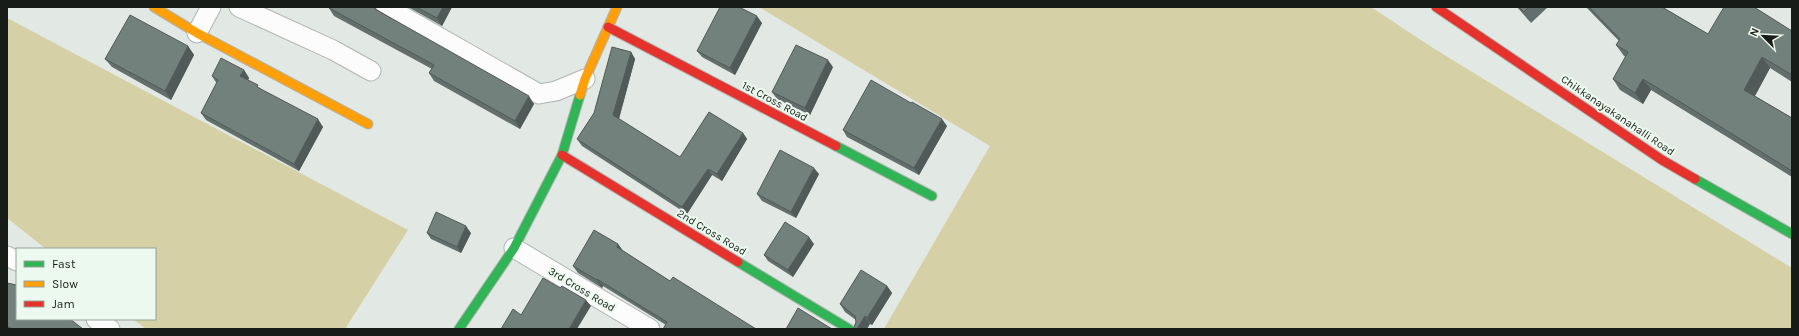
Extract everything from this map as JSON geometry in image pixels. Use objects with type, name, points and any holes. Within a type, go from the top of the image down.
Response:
[{"type":"street","points":[[154,7],[197,33],[368,124]]},
{"type":"street","points":[[197,33],[211,7]]},
{"type":"street","points":[[239,7],[333,50],[371,71]]},
{"type":"street","points":[[386,7],[539,94],[556,92],[585,80]]},
{"type":"street","points":[[459,329],[514,248],[562,155],[585,80],[617,7]]},
{"type":"street","name":"Chikkanayakanahalli Road","points":[[1436,7],[1662,160],[1792,234]]},
{"type":"street","name":"1st Cross Road","points":[[608,27],[932,196]]},
{"type":"street","name":"2nd Cross Road","points":[[562,155],[849,329]]},
{"type":"street","name":"3rd Cross Road","points":[[514,248],[650,329]]},
{"type":"street","points":[[7,256],[16,260]]},
{"type":"street","points":[[97,320],[110,329]]},
{"type":"shaded area","points":[[759,7],[1371,7],[1433,48],[1792,268],[1792,329],[884,329],[990,146]]},
{"type":"shaded area","points":[[7,18],[408,230],[345,329],[146,329],[134,320],[156,320],[156,248],[45,248],[7,218]]},
{"type":"building","points":[[329,7],[373,7],[529,96],[515,121],[429,73],[434,65]]},
{"type":"building","points":[[416,7],[443,7],[437,18]]},
{"type":"building","points":[[720,7],[739,7],[757,16],[730,68],[697,51]]},
{"type":"building","points":[[1519,7],[1529,7],[1524,12]]},
{"type":"building","points":[[1589,7],[1662,7],[1708,34],[1724,7],[1754,7],[1792,31],[1792,75],[1762,57],[1744,90],[1792,118],[1792,171],[1643,79],[1635,93],[1613,79],[1628,52],[1616,45],[1620,39]]},
{"type":"building","points":[[130,15],[188,46],[165,91],[105,59]]},
{"type":"building","points":[[796,45],[828,60],[805,108],[772,92]]},
{"type":"building","points":[[612,47],[631,52],[613,115],[680,157],[709,112],[743,133],[717,174],[708,169],[682,207],[577,139],[594,113]]},
{"type":"building","points":[[221,58],[244,70],[240,76],[258,85],[257,87],[318,119],[294,164],[201,113],[218,80],[212,76]]},
{"type":"building","points":[[871,80],[942,119],[914,168],[843,130]]},
{"type":"building","points":[[780,150],[814,168],[791,212],[757,194]]},
{"type":"building","points":[[436,212],[466,226],[457,247],[427,233]]},
{"type":"building","points":[[785,222],[809,237],[788,270],[764,255]]},
{"type":"building","points":[[594,230],[618,244],[617,247],[670,281],[673,277],[756,329],[663,329],[667,322],[573,266]]},
{"type":"building","points":[[861,270],[887,286],[867,318],[865,316],[857,329],[853,329],[856,322],[855,316],[840,304]]},
{"type":"building","points":[[543,278],[560,288],[562,286],[586,300],[569,329],[501,329],[513,309],[521,315]]},
{"type":"building","points":[[7,283],[16,285],[16,320],[71,320],[83,329],[12,329],[7,326]]},
{"type":"building","points":[[798,308],[832,329],[786,329]]},
{"type":"traffic: fast","points":[[459,329],[514,248],[562,155],[580,95]]},
{"type":"traffic: fast","points":[[836,146],[932,196]]},
{"type":"traffic: fast","points":[[1695,179],[1792,234]]},
{"type":"traffic: fast","points":[[738,262],[849,329]]},
{"type":"traffic: slow","points":[[154,7],[197,33],[368,124]]},
{"type":"traffic: slow","points":[[580,95],[585,79],[617,7]]},
{"type":"traffic: jam","points":[[1436,7],[1662,160],[1695,179]]},
{"type":"traffic: jam","points":[[608,27],[836,146]]},
{"type":"traffic: jam","points":[[562,155],[738,262]]}]
